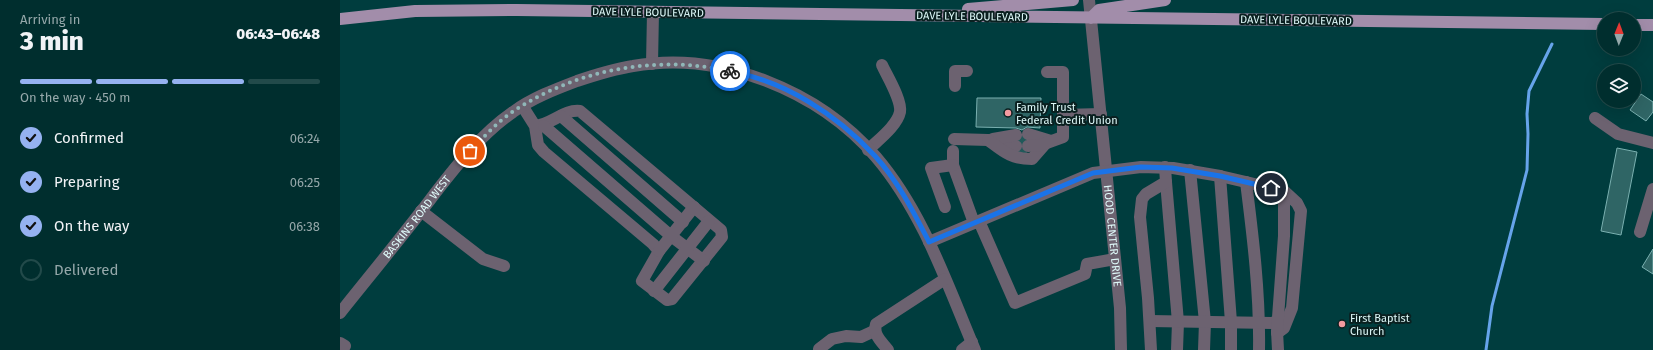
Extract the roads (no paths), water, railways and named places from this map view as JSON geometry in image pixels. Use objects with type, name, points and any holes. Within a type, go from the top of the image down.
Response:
[{"type":"main road","points":[[900,15],[1073,0]]},
{"type":"main road","points":[[1091,18],[1099,10],[1165,0]]},
{"type":"main road","name":"DAVE LYLE BOULEVARD","points":[[340,19],[415,11],[517,10],[1597,24]]},
{"type":"main road","points":[[1641,25],[1653,25]]},
{"type":"street","name":"HOOD CENTER DRIVE","points":[[1089,2],[1120,308],[1121,350]]},
{"type":"street","points":[[652,64],[653,12]]},
{"type":"street","name":"BASKINS ROAD WEST","points":[[340,313],[460,162],[504,119],[522,106],[558,88],[600,73],[634,65],[665,63],[714,67],[749,74],[783,88],[814,104],[843,126],[876,157],[908,203],[929,242],[973,346]]},
{"type":"street","points":[[868,150],[896,120],[900,110],[895,92],[882,65]]},
{"type":"street","points":[[955,86],[955,71],[967,71]]},
{"type":"street","points":[[954,139],[1022,143],[1048,142],[1062,137],[1063,72],[1047,72]]},
{"type":"street","points":[[522,106],[540,126],[671,236],[704,261]]},
{"type":"street","points":[[540,126],[561,116],[576,110],[580,110],[694,207],[709,221],[721,230],[722,234],[704,261],[672,299],[667,300],[642,281],[659,251],[694,207]]},
{"type":"street","points":[[1062,115],[1100,114]]},
{"type":"street","points":[[561,116],[682,222]]},
{"type":"street","points":[[1596,118],[1618,134],[1653,142]]},
{"type":"street","points":[[540,126],[538,145],[544,152],[653,244],[659,251]]},
{"type":"street","points":[[988,140],[1009,156],[1022,159],[1032,159],[1048,142]]},
{"type":"street","points":[[953,151],[953,165],[977,222],[1015,303],[1085,274],[1087,264],[1115,259]]},
{"type":"street","points":[[945,207],[931,168],[953,165]]},
{"type":"street","points":[[929,242],[1093,173],[1141,167],[1165,167],[1220,176],[1284,191],[1297,203],[1301,211],[1292,308],[1284,328],[1277,328],[1259,322],[1150,322]]},
{"type":"street","points":[[1165,167],[1178,322],[1178,350]]},
{"type":"street","points":[[1190,170],[1205,322],[1204,350]]},
{"type":"street","points":[[1220,176],[1231,322],[1231,350]]},
{"type":"street","points":[[1151,350],[1150,322],[1140,217],[1142,199],[1146,194],[1166,182]]},
{"type":"street","points":[[1246,182],[1253,235],[1259,322],[1259,350]]},
{"type":"street","points":[[1640,232],[1653,189]]},
{"type":"street","points":[[1278,350],[1277,328],[1284,236],[1284,191]]},
{"type":"street","points":[[421,211],[483,259],[504,266]]},
{"type":"street","points":[[654,291],[709,221]]},
{"type":"street","points":[[819,349],[832,339],[846,336],[861,337],[874,331],[876,324],[945,279]]},
{"type":"street","points":[[874,331],[888,350]]},
{"type":"street","points":[[962,350],[973,346]]},
{"type":"waterway","points":[[1486,350],[1492,306],[1527,170],[1527,114],[1529,91],[1552,44]]},
{"type":"tunnel","points":[[1016,140],[1028,140]]},
{"type":"tunnel","points":[[1015,151],[1028,152]]},
{"type":"place","name":"Family Trust Federal Credit Union","points":[[1008,113]]},
{"type":"place","name":"First Baptist Church","points":[[1342,324]]}]
